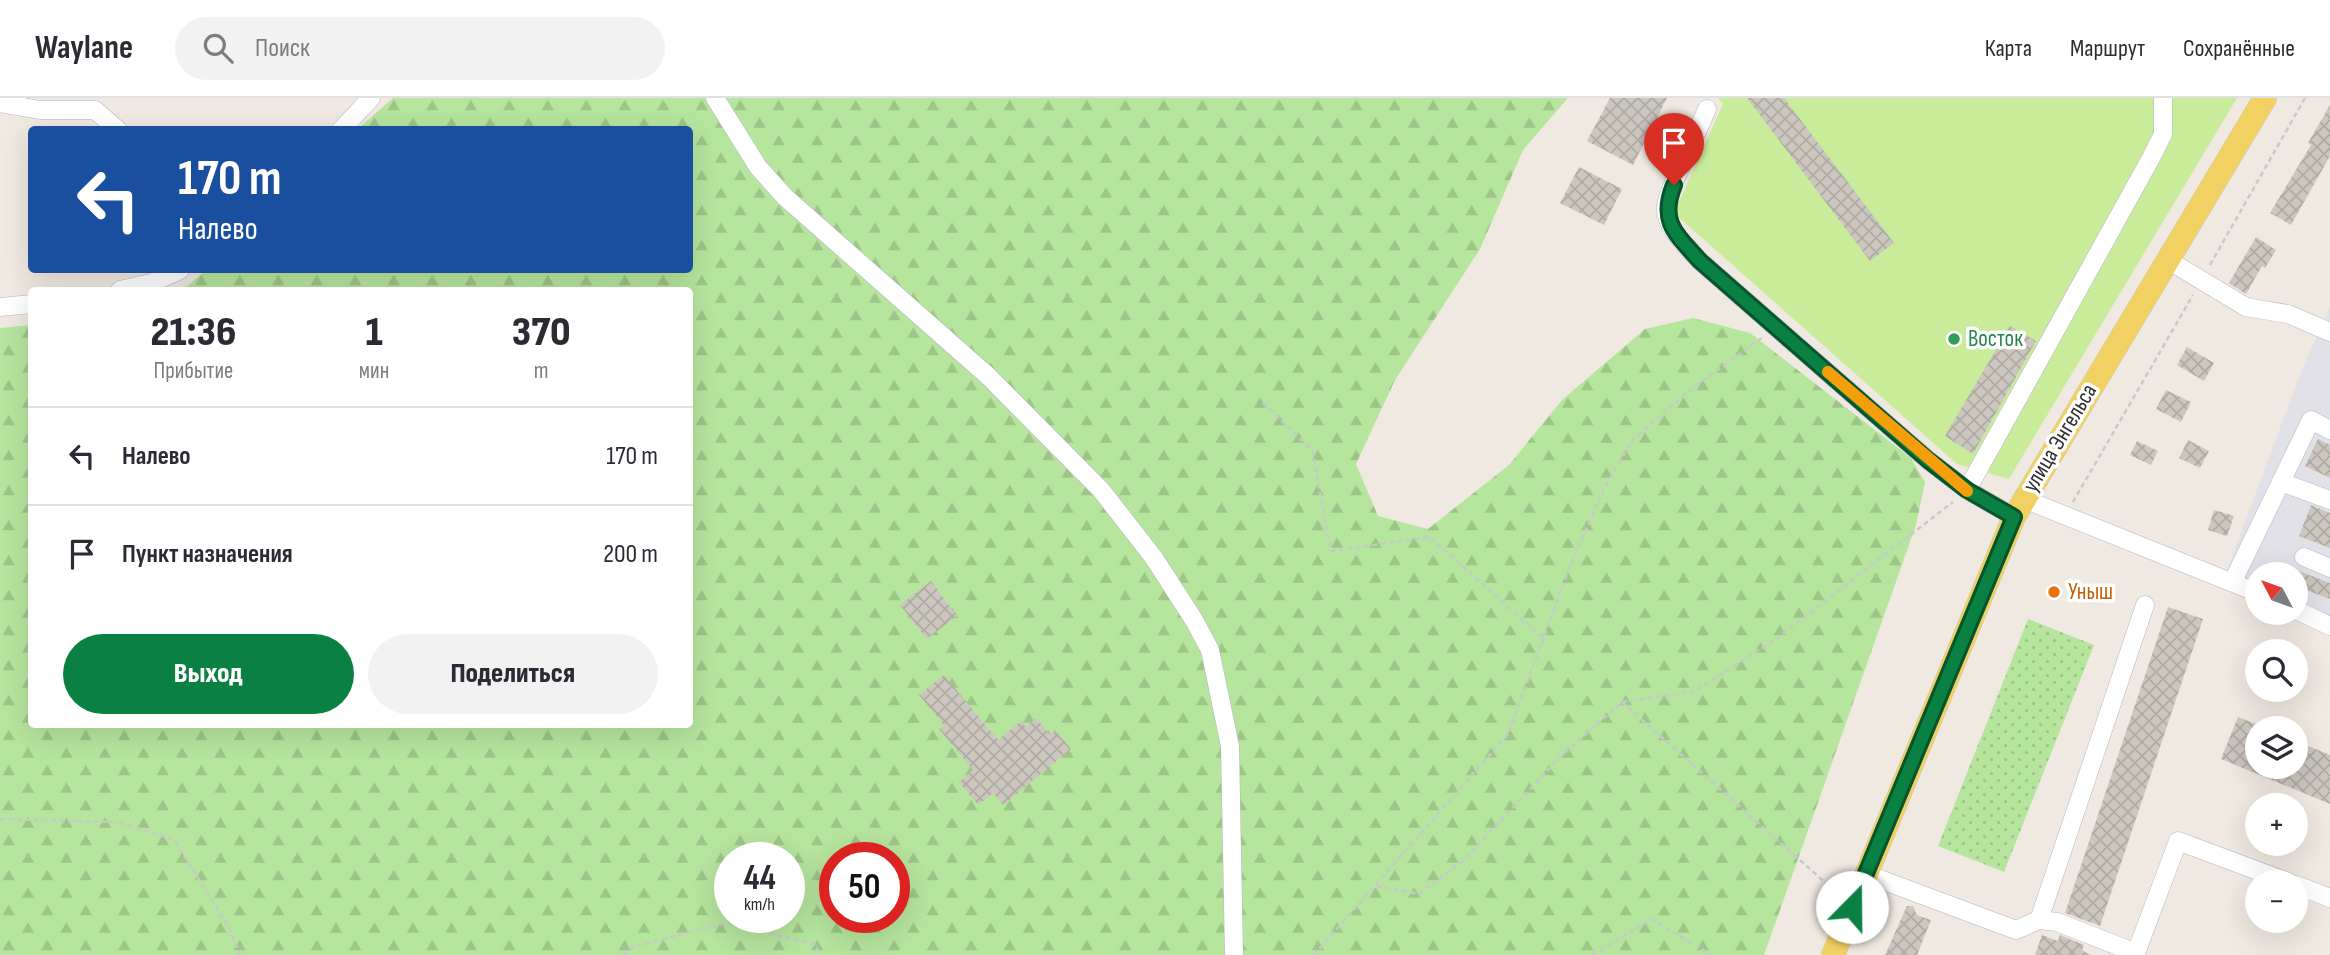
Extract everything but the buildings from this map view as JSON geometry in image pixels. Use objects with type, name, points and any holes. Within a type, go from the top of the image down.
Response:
[{"type":"main road","name":"улица Энгельса","points":[[1833,955],[2019,508],[2265,98]]},
{"type":"street","points":[[345,126],[372,98]]},
{"type":"street","points":[[715,98],[758,167],[785,197],[988,376],[1101,490],[1154,558],[1194,620],[1210,650],[1230,746],[1234,955]]},
{"type":"street","points":[[1967,490],[2151,158],[2163,134],[2163,98]]},
{"type":"street","points":[[0,103],[40,110],[95,110],[113,126]]},
{"type":"street","points":[[1707,109],[1666,205],[1670,223],[1700,261],[1967,490],[2019,508],[2066,515],[2245,587]]},
{"type":"street","points":[[2168,260],[2246,307],[2288,314],[2330,332]]},
{"type":"street","points":[[133,287],[173,273]]},
{"type":"street","points":[[0,307],[28,304]]},
{"type":"street","points":[[2233,581],[2312,420],[2330,430]]},
{"type":"street","points":[[2281,482],[2330,500]]},
{"type":"street","points":[[2304,557],[2330,568]]},
{"type":"street","points":[[2039,920],[2145,605]]},
{"type":"street","points":[[2308,616],[2330,626]]},
{"type":"street","points":[[1866,874],[2016,930],[2039,920],[2057,922],[2138,954],[2178,841],[2256,870]]},
{"type":"street","points":[[2308,890],[2330,898]]},
{"type":"path","points":[[2066,515],[2305,98]]},
{"type":"path","points":[[1314,955],[1319,946],[1376,886],[1508,734],[1543,638],[1603,490],[1632,441],[1690,390],[1776,328]]},
{"type":"path","points":[[1263,403],[1312,450],[1331,551],[1430,537],[1543,638]]},
{"type":"path","points":[[1376,886],[1419,894],[1464,860],[1560,757],[1622,702],[1695,691],[1776,639],[1917,533],[1967,490]]},
{"type":"path","points":[[1622,702],[1852,907]]},
{"type":"path","points":[[0,820],[116,822],[174,839],[229,928],[240,955]]},
{"type":"path","points":[[1593,955],[1652,919],[1711,955]]},
{"type":"path","points":[[624,955],[629,948],[725,923],[814,944],[821,955]]},
{"type":"shaded area","points":[[2330,307],[2330,618],[2308,608],[2308,562],[2245,562],[2245,578],[2227,570],[2301,372]]},
{"type":"green space","points":[[393,98],[1568,98],[1523,150],[1480,249],[1395,380],[1356,464],[1378,516],[1428,529],[1509,465],[1562,400],[1645,329],[1693,318],[1750,333],[1911,458],[1925,482],[1916,525],[1764,955],[0,955],[0,328],[28,325],[28,728],[693,728],[693,287],[186,287],[203,273],[693,273],[693,126],[361,126]]},
{"type":"green space","name":"Восток","points":[[1718,98],[2237,98],[2009,479],[1957,464],[1674,213],[1723,104]]},
{"type":"green space","points":[[2028,619],[2094,645],[2004,872],[1938,846]]},
{"type":"slow traffic","points":[[1828,372],[1967,491]]},
{"type":"place","name":"Восток","points":[[1954,339]]},
{"type":"place","name":"Уныш","points":[[2054,592]]},
{"type":"route","points":[[1674,185],[1666,205],[1670,223],[1679,238],[1700,261],[1928,460],[1967,490],[2014,517],[1986,578],[1852,907]]}]
